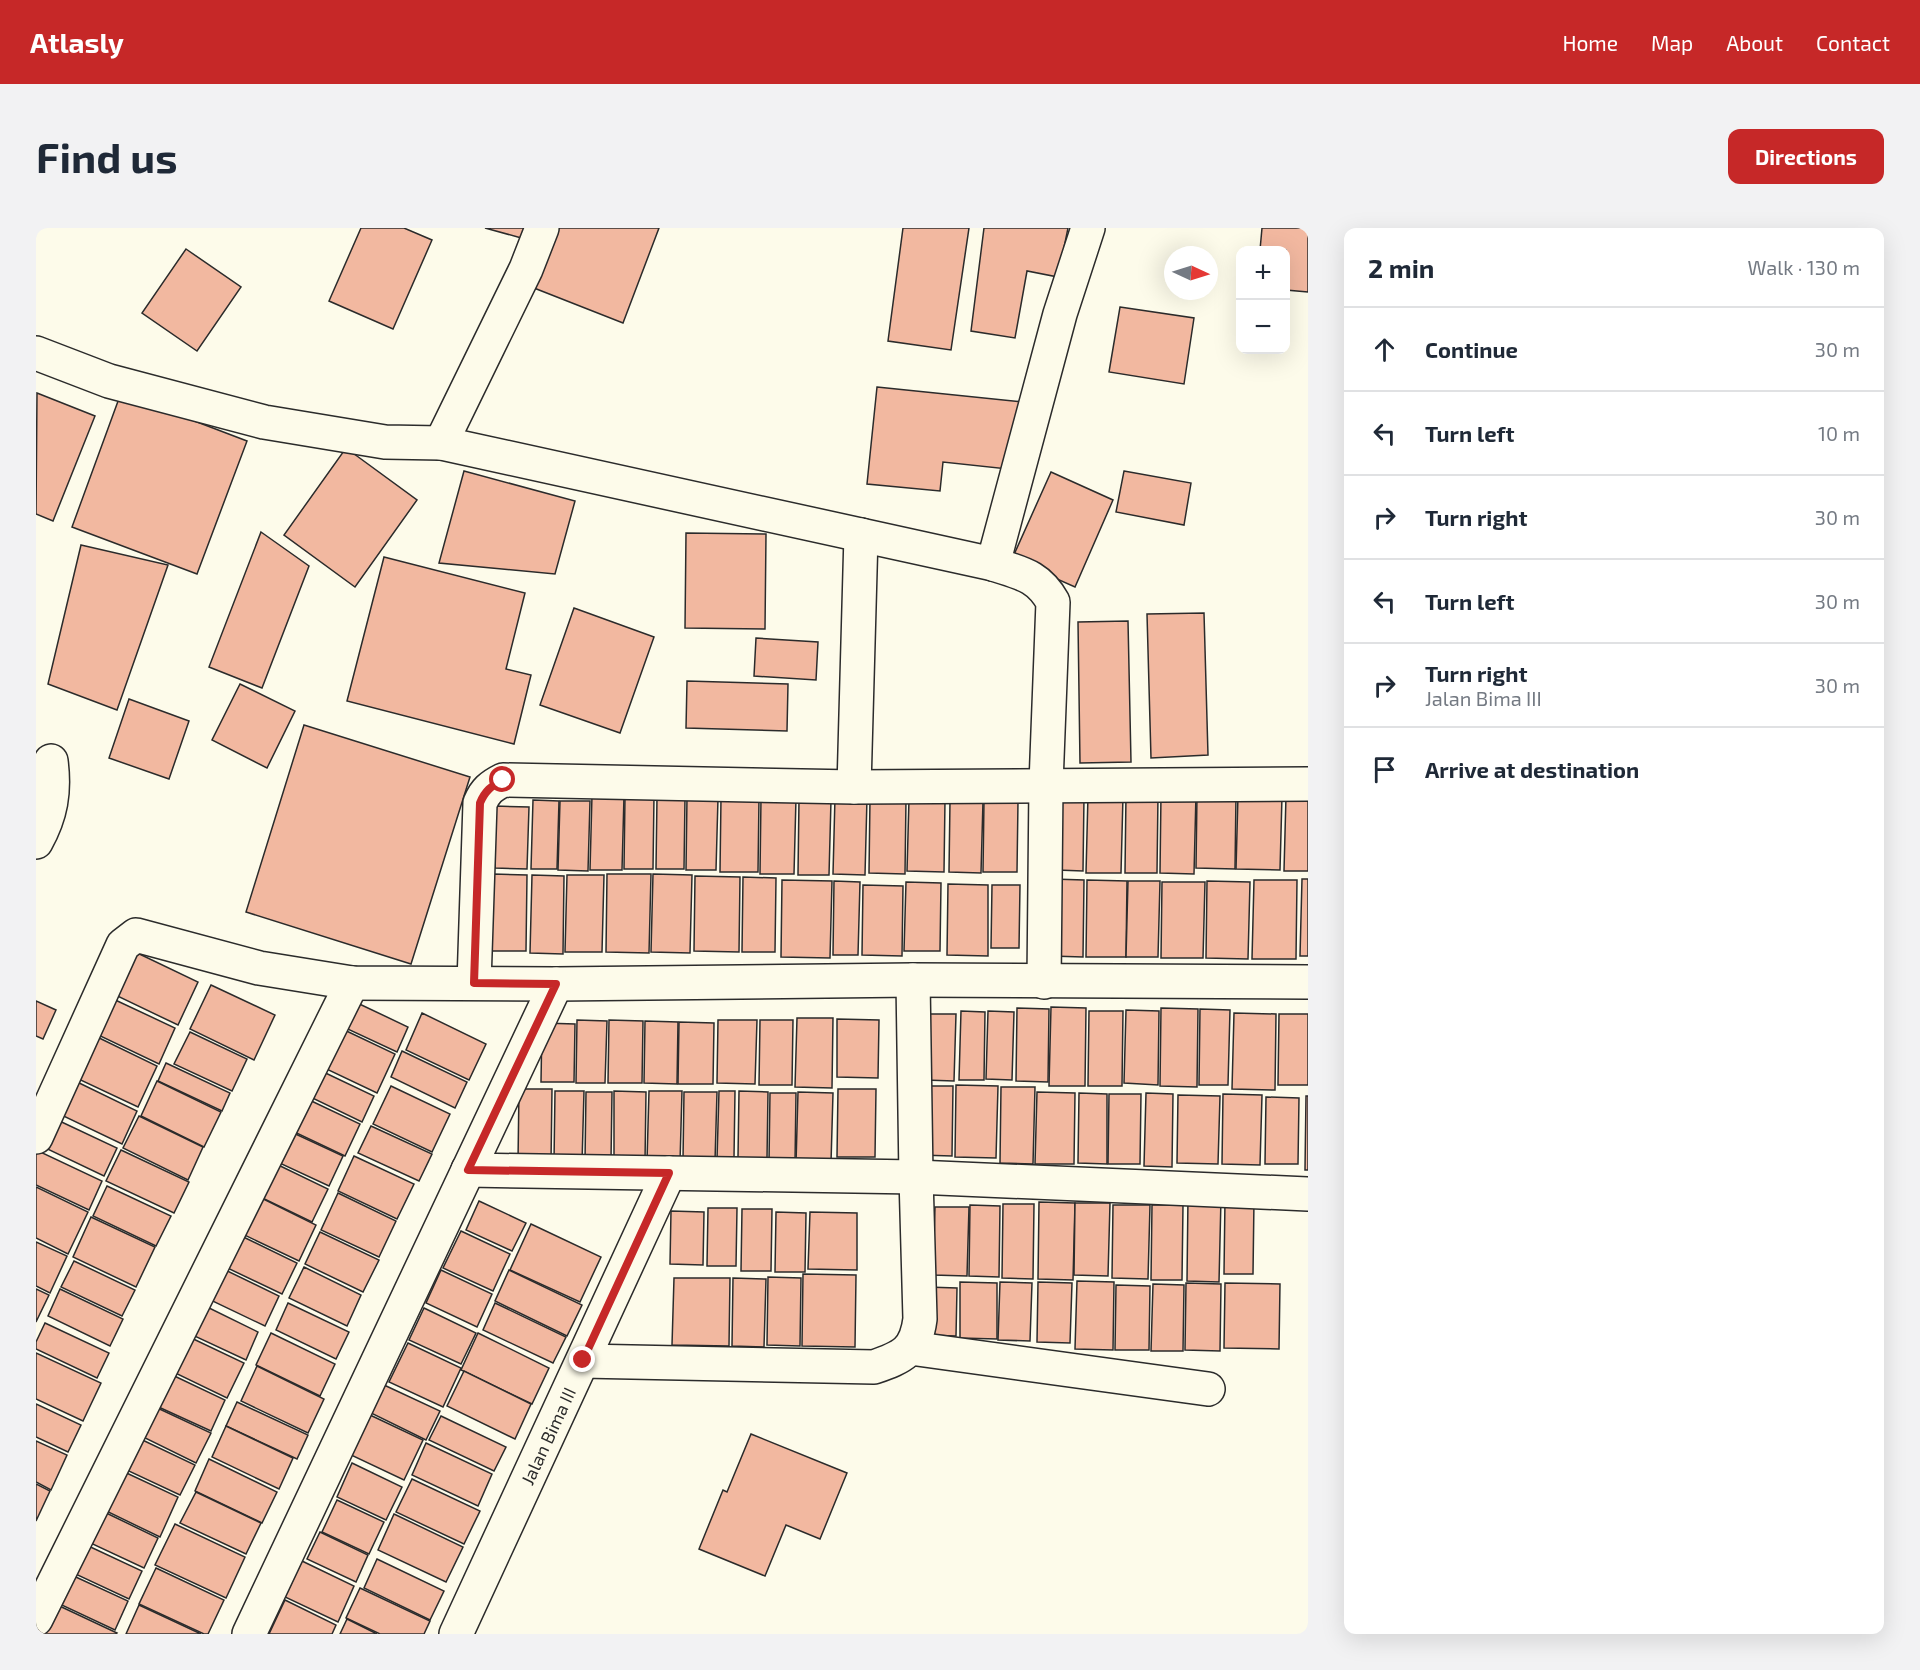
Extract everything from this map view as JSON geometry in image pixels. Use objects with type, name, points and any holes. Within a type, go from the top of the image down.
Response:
[{"type":"street","points":[[441,443],[526,269],[542,228]]},
{"type":"street","points":[[993,564],[1060,314],[1088,228]]},
{"type":"street","points":[[36,353],[109,381],[264,422],[385,442],[441,443],[993,564],[1026,576],[1042,585],[1053,602],[1046,784],[1044,982]]},
{"type":"street","points":[[854,787],[861,536]]},
{"type":"street","points":[[36,842],[45,825],[54,784],[51,761]]},
{"type":"street","points":[[474,983],[480,803],[484,793],[491,786],[503,780],[854,787],[1308,784]]},
{"type":"street","points":[[36,1137],[123,945],[131,937],[140,935],[259,968],[352,983],[556,984],[913,980],[1308,982]]},
{"type":"street","points":[[583,1360],[874,1367],[899,1359],[910,1348],[918,1335],[920,1319],[913,980]]},
{"type":"street","points":[[36,1619],[352,983]]},
{"type":"street","points":[[249,1634],[556,984]]},
{"type":"street","points":[[468,1170],[916,1177],[1308,1194]]},
{"type":"street","name":"Jalan Bima III","points":[[456,1634],[669,1173]]},
{"type":"street","points":[[910,1348],[1208,1389]]},
{"type":"building","points":[[361,228],[404,228],[432,240],[393,329],[329,301]]},
{"type":"building","points":[[485,228],[528,228],[525,239]]},
{"type":"building","points":[[557,228],[659,228],[623,323],[534,288]]},
{"type":"building","points":[[903,228],[969,228],[951,350],[888,341]]},
{"type":"building","points":[[984,228],[1068,228],[1058,277],[1027,271],[1015,338],[971,331]]},
{"type":"building","points":[[1262,228],[1308,228],[1308,292],[1290,290],[1290,246],[1260,246]]},
{"type":"building","points":[[186,249],[241,287],[197,351],[142,313]]},
{"type":"building","points":[[1120,307],[1194,318],[1184,384],[1109,372]]},
{"type":"building","points":[[877,387],[1024,402],[1017,470],[943,462],[940,491],[867,484]]},
{"type":"building","points":[[37,393],[95,416],[53,521],[36,514]]},
{"type":"building","points":[[121,393],[247,441],[197,574],[72,527]]},
{"type":"building","points":[[346,448],[417,500],[355,587],[284,535]]},
{"type":"building","points":[[464,471],[575,501],[555,574],[439,563]]},
{"type":"building","points":[[1124,471],[1191,483],[1184,525],[1116,512]]},
{"type":"building","points":[[1051,472],[1113,500],[1075,587],[1012,559]]},
{"type":"building","points":[[261,532],[309,566],[262,688],[209,667]]},
{"type":"building","points":[[686,533],[766,534],[765,629],[685,628]]},
{"type":"building","points":[[81,545],[168,565],[117,710],[48,684]]},
{"type":"building","points":[[384,557],[525,593],[506,669],[531,675],[514,744],[347,701]]},
{"type":"building","points":[[574,608],[654,637],[620,733],[540,705]]},
{"type":"building","points":[[1204,613],[1208,755],[1151,758],[1147,614]]},
{"type":"building","points":[[1128,621],[1131,762],[1080,763],[1078,622]]},
{"type":"building","points":[[756,638],[818,642],[816,680],[754,676]]},
{"type":"building","points":[[687,681],[788,684],[787,731],[686,728]]},
{"type":"building","points":[[240,684],[295,711],[267,768],[212,740]]},
{"type":"building","points":[[129,699],[189,721],[169,779],[109,758]]},
{"type":"building","points":[[304,725],[470,777],[411,964],[246,912]]},
{"type":"building","points":[[1126,794],[1158,795],[1157,873],[1125,873]]},
{"type":"building","points":[[1161,794],[1196,794],[1194,874],[1160,873]]},
{"type":"building","points":[[1197,794],[1236,795],[1235,869],[1196,868]]},
{"type":"building","points":[[592,795],[624,796],[622,870],[590,870]]},
{"type":"building","points":[[1088,795],[1123,796],[1121,873],[1086,873]]},
{"type":"building","points":[[1238,795],[1282,796],[1280,870],[1236,869]]},
{"type":"building","points":[[625,796],[654,796],[653,869],[624,869]]},
{"type":"building","points":[[1286,796],[1308,797],[1308,871],[1284,871]]},
{"type":"building","points":[[657,797],[685,798],[684,869],[656,869]]},
{"type":"building","points":[[687,797],[718,798],[716,870],[686,870]]},
{"type":"building","points":[[835,797],[867,798],[865,875],[833,874]]},
{"type":"building","points":[[1059,797],[1084,797],[1083,871],[1057,870]]},
{"type":"building","points":[[721,798],[759,798],[758,872],[720,872]]},
{"type":"building","points":[[761,798],[796,798],[794,874],[760,874]]},
{"type":"building","points":[[799,799],[831,800],[829,875],[798,875]]},
{"type":"building","points":[[870,799],[906,799],[905,874],[869,873]]},
{"type":"building","points":[[909,799],[945,800],[944,872],[907,871]]},
{"type":"building","points":[[533,800],[559,801],[557,869],[531,869]]},
{"type":"building","points":[[984,800],[1018,801],[1017,872],[983,872]]},
{"type":"building","points":[[560,801],[590,801],[588,871],[558,870]]},
{"type":"building","points":[[950,801],[983,801],[981,873],[949,872]]},
{"type":"building","points":[[495,806],[529,807],[527,869],[495,868]]},
{"type":"building","points":[[493,874],[527,875],[526,951],[491,951]]},
{"type":"building","points":[[607,874],[651,874],[649,953],[606,952]]},
{"type":"building","points":[[653,874],[692,875],[690,953],[651,952]]},
{"type":"building","points":[[532,875],[564,876],[563,954],[530,953]]},
{"type":"building","points":[[567,875],[604,875],[602,952],[565,952]]},
{"type":"building","points":[[695,876],[740,877],[739,952],[694,951]]},
{"type":"building","points":[[743,877],[776,878],[775,952],[742,952]]},
{"type":"building","points":[[1052,879],[1084,880],[1083,957],[1051,956]]},
{"type":"building","points":[[1302,879],[1308,879],[1308,956],[1300,956]]},
{"type":"building","points":[[782,880],[832,881],[830,958],[781,957]]},
{"type":"building","points":[[1087,880],[1127,881],[1126,957],[1086,957]]},
{"type":"building","points":[[1254,880],[1297,880],[1296,959],[1252,959]]},
{"type":"building","points":[[834,881],[860,882],[858,955],[833,955]]},
{"type":"building","points":[[1128,881],[1160,881],[1158,957],[1126,957]]},
{"type":"building","points":[[1207,881],[1250,882],[1248,959],[1206,958]]},
{"type":"building","points":[[906,882],[941,883],[940,951],[904,951]]},
{"type":"building","points":[[1162,882],[1205,882],[1203,958],[1161,958]]},
{"type":"building","points":[[948,884],[988,885],[988,956],[947,955]]},
{"type":"building","points":[[863,885],[903,886],[902,956],[862,955]]},
{"type":"building","points":[[992,885],[1020,885],[1019,948],[991,948]]},
{"type":"building","points":[[129,949],[198,982],[178,1025],[109,992]]},
{"type":"building","points":[[211,985],[275,1015],[254,1060],[190,1029]]},
{"type":"building","points":[[111,998],[175,1028],[159,1064],[94,1033]]},
{"type":"building","points":[[351,1000],[408,1027],[397,1052],[339,1025]]},
{"type":"building","points":[[36,1001],[56,1010],[43,1039],[36,1036]]},
{"type":"building","points":[[1051,1007],[1086,1008],[1085,1086],[1049,1086]]},
{"type":"building","points":[[1017,1008],[1049,1009],[1048,1082],[1016,1081]]},
{"type":"building","points":[[1161,1008],[1198,1009],[1197,1087],[1160,1086]]},
{"type":"building","points":[[1200,1009],[1230,1010],[1228,1085],[1199,1085]]},
{"type":"building","points":[[1126,1010],[1159,1011],[1158,1085],[1124,1083]]},
{"type":"building","points":[[961,1011],[985,1012],[984,1080],[959,1080]]},
{"type":"building","points":[[988,1011],[1014,1012],[1012,1080],[986,1079]]},
{"type":"building","points":[[1089,1011],[1123,1011],[1122,1086],[1088,1086]]},
{"type":"building","points":[[422,1013],[486,1044],[469,1080],[406,1050]]},
{"type":"building","points":[[1234,1013],[1276,1014],[1275,1090],[1232,1089]]},
{"type":"building","points":[[926,1014],[956,1014],[954,1081],[925,1080]]},
{"type":"building","points":[[1279,1014],[1308,1014],[1308,1085],[1278,1085]]},
{"type":"building","points":[[797,1018],[833,1018],[832,1088],[795,1087]]},
{"type":"building","points":[[837,1019],[879,1020],[878,1078],[837,1077]]},
{"type":"building","points":[[577,1020],[607,1021],[605,1083],[576,1083]]},
{"type":"building","points":[[609,1020],[643,1021],[642,1083],[608,1083]]},
{"type":"building","points":[[718,1020],[757,1020],[755,1084],[717,1083]]},
{"type":"building","points":[[760,1020],[793,1020],[792,1085],[759,1085]]},
{"type":"building","points":[[645,1021],[678,1022],[677,1084],[644,1083]]},
{"type":"building","points":[[679,1022],[714,1023],[713,1084],[678,1084]]},
{"type":"building","points":[[542,1023],[575,1024],[574,1082],[541,1082]]},
{"type":"building","points":[[336,1026],[395,1054],[377,1093],[318,1065]]},
{"type":"building","points":[[190,1032],[247,1059],[232,1091],[174,1064]]},
{"type":"building","points":[[91,1034],[157,1066],[138,1107],[72,1076]]},
{"type":"building","points":[[402,1051],[467,1082],[455,1108],[391,1077]]},
{"type":"building","points":[[166,1063],[230,1093],[222,1111],[158,1081]]},
{"type":"building","points":[[315,1068],[374,1096],[362,1122],[302,1093]]},
{"type":"building","points":[[71,1079],[137,1111],[122,1144],[55,1112]]},
{"type":"building","points":[[157,1081],[221,1112],[204,1147],[141,1116]]},
{"type":"building","points":[[956,1085],[998,1086],[996,1158],[955,1157]]},
{"type":"building","points":[[391,1086],[450,1114],[432,1152],[373,1124]]},
{"type":"building","points":[[921,1086],[953,1086],[952,1156],[919,1155]]},
{"type":"building","points":[[1001,1087],[1035,1087],[1033,1164],[1000,1163]]},
{"type":"building","points":[[519,1089],[552,1089],[551,1163],[518,1162]]},
{"type":"building","points":[[838,1089],[876,1089],[875,1157],[837,1157]]},
{"type":"building","points":[[555,1091],[584,1091],[582,1163],[554,1162]]},
{"type":"building","points":[[614,1091],[646,1092],[645,1162],[614,1162]]},
{"type":"building","points":[[649,1091],[682,1091],[680,1162],[647,1161]]},
{"type":"building","points":[[719,1091],[735,1091],[734,1158],[717,1159]]},
{"type":"building","points":[[739,1091],[768,1092],[767,1159],[738,1158]]},
{"type":"building","points":[[586,1092],[612,1092],[611,1161],[585,1161]]},
{"type":"building","points":[[684,1092],[717,1092],[715,1161],[683,1160]]},
{"type":"building","points":[[798,1092],[833,1093],[831,1163],[796,1163]]},
{"type":"building","points":[[1037,1092],[1075,1093],[1074,1164],[1035,1164]]},
{"type":"building","points":[[770,1093],[796,1093],[795,1163],[769,1162]]},
{"type":"building","points":[[1079,1093],[1107,1094],[1107,1164],[1078,1163]]},
{"type":"building","points":[[1146,1093],[1173,1094],[1172,1167],[1144,1166]]},
{"type":"building","points":[[1109,1094],[1141,1094],[1140,1164],[1108,1164]]},
{"type":"building","points":[[1223,1094],[1262,1095],[1260,1165],[1222,1164]]},
{"type":"building","points":[[1178,1095],[1220,1096],[1218,1164],[1177,1163]]},
{"type":"building","points":[[1306,1096],[1308,1096],[1308,1170],[1305,1170]]},
{"type":"building","points":[[303,1097],[360,1124],[345,1156],[288,1129]]},
{"type":"building","points":[[1266,1097],[1299,1098],[1298,1164],[1265,1164]]},
{"type":"building","points":[[139,1116],[203,1147],[188,1180],[123,1148]]},
{"type":"building","points":[[51,1117],[117,1148],[104,1176],[39,1145]]},
{"type":"building","points":[[371,1126],[432,1154],[419,1181],[358,1153]]},
{"type":"building","points":[[287,1130],[343,1156],[329,1186],[273,1160]]},
{"type":"building","points":[[36,1150],[102,1181],[89,1210],[36,1185]]},
{"type":"building","points":[[121,1150],[189,1182],[174,1213],[106,1181]]},
{"type":"building","points":[[354,1156],[414,1184],[397,1219],[338,1191]]},
{"type":"building","points":[[270,1161],[328,1189],[312,1222],[254,1194]]},
{"type":"building","points":[[107,1186],[171,1216],[156,1246],[93,1216]]},
{"type":"building","points":[[36,1187],[88,1212],[68,1254],[36,1238]]},
{"type":"building","points":[[338,1193],[396,1221],[379,1257],[321,1230]]},
{"type":"building","points":[[253,1194],[316,1225],[299,1261],[236,1231]]},
{"type":"building","points":[[1188,1197],[1221,1198],[1219,1282],[1187,1281]]},
{"type":"building","points":[[1225,1199],[1254,1200],[1253,1274],[1224,1274]]},
{"type":"building","points":[[479,1201],[526,1223],[512,1251],[466,1230]]},
{"type":"building","points":[[1039,1202],[1075,1203],[1073,1280],[1038,1279]]},
{"type":"building","points":[[1075,1203],[1110,1203],[1108,1276],[1074,1275]]},
{"type":"building","points":[[1003,1204],[1034,1204],[1033,1279],[1002,1278]]},
{"type":"building","points":[[970,1205],[1000,1206],[999,1277],[969,1276]]},
{"type":"building","points":[[1113,1205],[1150,1205],[1148,1279],[1112,1278]]},
{"type":"building","points":[[1152,1205],[1183,1205],[1182,1280],[1151,1280]]},
{"type":"building","points":[[935,1207],[969,1207],[967,1276],[933,1275]]},
{"type":"building","points":[[708,1208],[737,1208],[736,1266],[707,1266]]},
{"type":"building","points":[[742,1209],[772,1209],[771,1271],[741,1271]]},
{"type":"building","points":[[671,1211],[704,1212],[703,1265],[670,1264]]},
{"type":"building","points":[[776,1212],[806,1213],[805,1272],[775,1272]]},
{"type":"building","points":[[810,1212],[857,1213],[857,1270],[808,1269]]},
{"type":"building","points":[[91,1217],[155,1247],[136,1287],[73,1257]]},
{"type":"building","points":[[531,1224],[601,1257],[580,1302],[510,1270]]},
{"type":"building","points":[[231,1231],[297,1263],[282,1294],[217,1263]]},
{"type":"building","points":[[461,1231],[510,1254],[493,1291],[443,1268]]},
{"type":"building","points":[[320,1232],[379,1260],[363,1292],[305,1264]]},
{"type":"building","points":[[36,1242],[67,1256],[50,1293],[36,1286]]},
{"type":"building","points":[[74,1261],[135,1290],[122,1316],[61,1287]]},
{"type":"building","points":[[215,1265],[279,1296],[265,1326],[202,1296]]},
{"type":"building","points":[[304,1267],[361,1295],[347,1326],[289,1298]]},
{"type":"building","points":[[441,1270],[492,1294],[477,1327],[426,1303]]},
{"type":"building","points":[[509,1270],[582,1305],[567,1336],[495,1301]]},
{"type":"building","points":[[803,1274],[856,1275],[855,1347],[802,1346]]},
{"type":"building","points":[[768,1277],[801,1278],[800,1346],[767,1345]]},
{"type":"building","points":[[674,1278],[730,1278],[729,1346],[672,1345]]},
{"type":"building","points":[[733,1278],[766,1279],[764,1347],[732,1346]]},
{"type":"building","points":[[1077,1281],[1114,1282],[1113,1350],[1075,1349]]},
{"type":"building","points":[[960,1282],[997,1283],[997,1339],[960,1338]]},
{"type":"building","points":[[1000,1282],[1032,1283],[1030,1341],[998,1340]]},
{"type":"building","points":[[1038,1282],[1072,1283],[1070,1343],[1037,1342]]},
{"type":"building","points":[[1186,1283],[1221,1284],[1220,1351],[1185,1350]]},
{"type":"building","points":[[1225,1283],[1280,1284],[1279,1349],[1224,1348]]},
{"type":"building","points":[[1153,1284],[1184,1285],[1183,1351],[1151,1351]]},
{"type":"building","points":[[1116,1285],[1150,1286],[1149,1350],[1115,1350]]},
{"type":"building","points":[[926,1287],[957,1288],[956,1336],[925,1335]]},
{"type":"building","points":[[36,1289],[49,1295],[36,1322]]},
{"type":"building","points":[[60,1289],[123,1319],[110,1346],[48,1316]]},
{"type":"building","points":[[288,1303],[349,1332],[336,1359],[276,1330]]},
{"type":"building","points":[[495,1303],[566,1337],[553,1363],[483,1330]]},
{"type":"building","points":[[201,1304],[258,1332],[246,1360],[188,1333]]},
{"type":"building","points":[[424,1308],[476,1333],[461,1364],[409,1340]]},
{"type":"building","points":[[45,1323],[109,1353],[97,1378],[36,1349],[36,1342]]},
{"type":"building","points":[[271,1333],[335,1364],[320,1396],[256,1365]]},
{"type":"building","points":[[478,1333],[549,1368],[532,1404],[461,1370]]},
{"type":"building","points":[[185,1335],[244,1363],[227,1398],[169,1370]]},
{"type":"building","points":[[408,1343],[461,1368],[443,1407],[389,1382]]},
{"type":"building","points":[[36,1353],[101,1383],[83,1421],[36,1399]]},
{"type":"building","points":[[257,1366],[324,1399],[308,1433],[241,1401]]},
{"type":"building","points":[[464,1371],[531,1404],[515,1439],[447,1406]]},
{"type":"building","points":[[166,1372],[225,1400],[211,1431],[152,1404]]},
{"type":"building","points":[[384,1385],[440,1411],[426,1440],[371,1413]]},
{"type":"building","points":[[237,1402],[308,1435],[297,1459],[226,1426]]},
{"type":"building","points":[[36,1404],[81,1425],[68,1452],[36,1437]]},
{"type":"building","points":[[151,1405],[211,1433],[196,1463],[137,1434]]},
{"type":"building","points":[[370,1415],[423,1440],[404,1480],[351,1455]]},
{"type":"building","points":[[441,1416],[506,1447],[494,1471],[429,1440]]},
{"type":"building","points":[[226,1426],[293,1458],[279,1489],[212,1457]]},
{"type":"building","points":[[751,1434],[847,1473],[820,1539],[786,1525],[765,1576],[699,1549],[723,1490],[727,1492]]},
{"type":"building","points":[[132,1435],[195,1465],[180,1495],[118,1466]]},
{"type":"building","points":[[36,1441],[67,1455],[51,1490],[36,1482]]},
{"type":"building","points":[[426,1443],[492,1474],[478,1506],[412,1475]]},
{"type":"building","points":[[209,1459],[277,1492],[262,1523],[195,1491]]},
{"type":"building","points":[[352,1463],[402,1487],[386,1520],[337,1497]]},
{"type":"building","points":[[118,1469],[178,1497],[160,1537],[100,1508]]},
{"type":"building","points":[[412,1479],[480,1511],[464,1544],[396,1512]]},
{"type":"building","points":[[36,1484],[50,1491],[36,1521]]},
{"type":"building","points":[[196,1492],[261,1523],[246,1554],[180,1523]]},
{"type":"building","points":[[337,1500],[384,1522],[369,1554],[322,1532]]},
{"type":"building","points":[[98,1509],[158,1538],[144,1568],[84,1540]]},
{"type":"building","points":[[394,1514],[463,1547],[446,1582],[378,1550]]},
{"type":"building","points":[[175,1524],[245,1557],[226,1598],[155,1565]]},
{"type":"building","points":[[320,1532],[368,1555],[356,1582],[307,1559]]},
{"type":"building","points":[[82,1543],[142,1571],[129,1599],[69,1571]]},
{"type":"building","points":[[377,1559],[444,1591],[430,1620],[364,1588]]},
{"type":"building","points":[[302,1561],[354,1586],[338,1622],[285,1597]]},
{"type":"building","points":[[156,1568],[224,1600],[208,1634],[139,1604]]},
{"type":"building","points":[[65,1572],[128,1601],[115,1630],[51,1600]]},
{"type":"building","points":[[360,1588],[430,1621],[424,1634],[380,1634],[346,1618]]},
{"type":"building","points":[[285,1600],[336,1625],[332,1634],[269,1634]]},
{"type":"building","points":[[51,1602],[117,1633],[36,1634]]},
{"type":"building","points":[[139,1605],[201,1634],[126,1634]]},
{"type":"building","points":[[347,1619],[377,1634],[340,1634]]},
{"type":"route","points":[[503,780],[491,786],[484,793],[480,803],[474,983],[556,984],[468,1170],[669,1173],[583,1360]]}]
